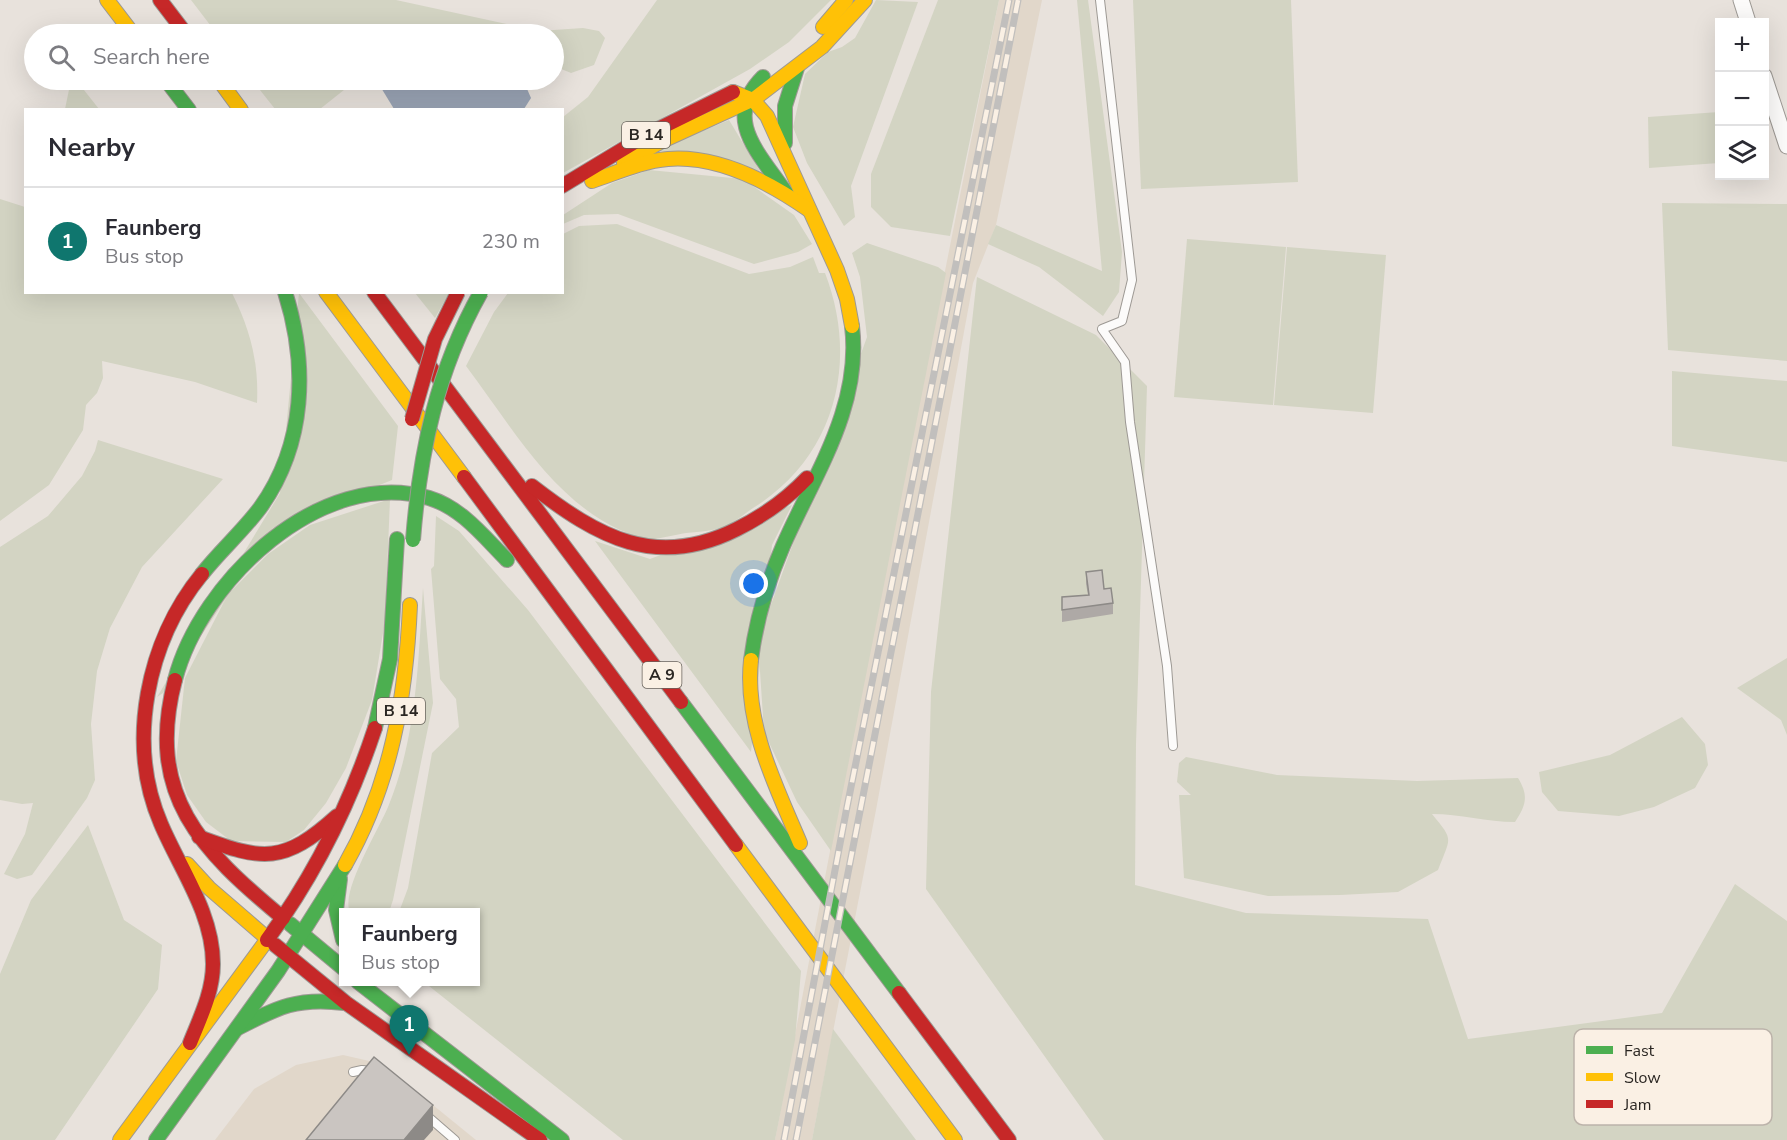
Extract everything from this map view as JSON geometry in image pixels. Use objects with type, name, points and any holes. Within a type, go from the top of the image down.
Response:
[{"type":"main road","points":[[107,0],[125,24]]},
{"type":"main road","points":[[160,0],[178,24]]},
{"type":"main road","points":[[733,92],[763,77],[825,24],[846,0]]},
{"type":"main road","points":[[592,181],[660,141],[749,99],[797,68],[822,47],[865,0]]},
{"type":"main road","points":[[786,154],[785,106],[797,68]]},
{"type":"main road","points":[[763,77],[749,99],[747,129],[786,193]]},
{"type":"main road","points":[[174,90],[187,108]]},
{"type":"main road","points":[[226,90],[240,108]]},
{"type":"main road","points":[[733,92],[749,99],[767,116],[844,286],[853,331],[852,383],[847,408],[762,593],[751,650],[751,690],[763,751],[823,891]]},
{"type":"main road","name":"B 14","points":[[566,192],[648,134],[733,92]]},
{"type":"main road","points":[[592,181],[645,163],[669,159],[696,161],[733,170],[786,193],[809,210]]},
{"type":"main road","name":"B 14","points":[[566,192],[592,181]]},
{"type":"main road","points":[[190,1043],[211,986],[213,963],[207,930],[171,844],[160,824],[146,771],[143,744],[150,685],[158,651],[173,616],[195,581],[267,497],[293,439],[301,407],[302,369],[298,335],[286,294]]},
{"type":"main road","name":"A 9","points":[[327,294],[955,1140]]},
{"type":"main road","name":"A 9","points":[[376,294],[1010,1140]]},
{"type":"main road","points":[[409,431],[422,378],[435,339],[457,294]]},
{"type":"main road","points":[[412,559],[419,464],[433,400],[457,336],[480,294]]},
{"type":"main road","points":[[500,460],[555,505],[582,522],[630,544],[666,550],[702,546],[735,531],[782,503],[825,459]]},
{"type":"main road","points":[[399,509],[402,479]]},
{"type":"main road","points":[[339,965],[228,872],[197,836],[175,794],[168,766],[165,735],[167,711],[176,672],[191,634],[217,591],[249,557],[282,532],[327,507],[369,494],[398,492],[431,498],[456,511],[476,528],[581,634]]},
{"type":"main road","name":"B 14","points":[[120,1140],[283,918],[361,768],[383,699],[393,624],[398,534]]},
{"type":"main road","name":"B 14","points":[[156,1140],[289,957],[342,872],[374,805],[398,728],[408,655],[411,589]]},
{"type":"main road","points":[[197,836],[239,852],[257,856],[277,855],[292,851],[317,836],[338,816]]},
{"type":"main road","points":[[171,844],[209,888],[346,1003],[540,1140]]},
{"type":"main road","points":[[339,927],[335,903],[342,872]]},
{"type":"main road","points":[[366,986],[562,1140]]},
{"type":"main road","points":[[237,1028],[275,1008],[302,998],[346,1003]]},
{"type":"street","points":[[1741,0],[1747,18]]},
{"type":"street","points":[[1769,91],[1787,146]]},
{"type":"lane","points":[[1100,0],[1132,280],[1122,321],[1102,329],[1125,362],[1130,422],[1167,666],[1173,746]]},
{"type":"lane","points":[[353,1072],[363,1070],[377,1072]]},
{"type":"lane","points":[[421,1110],[455,1140]]},
{"type":"shaded area","points":[[999,0],[1042,0],[996,225],[973,283],[876,810],[812,1140],[775,1140],[843,783]]},
{"type":"shaded area","points":[[343,1055],[378,1063],[391,1071],[476,1140],[215,1140],[254,1089],[296,1065]]},
{"type":"green space","points":[[191,0],[396,0],[507,24],[209,24]]},
{"type":"green space","points":[[657,0],[831,0],[789,42],[750,69],[564,172],[564,116],[588,97]]},
{"type":"green space","points":[[876,0],[918,2],[851,186],[855,217],[844,226],[807,163],[793,127],[805,74],[828,52],[842,47],[855,38]]},
{"type":"green space","points":[[938,0],[999,0],[950,236],[891,227],[871,207],[871,174]]},
{"type":"green space","points":[[1077,0],[1088,0],[1122,252],[1119,292],[1103,316],[1039,267],[988,244],[996,225],[1102,271]]},
{"type":"green space","points":[[1133,0],[1291,0],[1298,182],[1141,189]]},
{"type":"green space","points":[[583,28],[599,31],[605,38],[594,65],[571,73],[564,70],[564,29]]},
{"type":"green space","points":[[69,90],[84,90],[98,108],[65,108]]},
{"type":"green space","points":[[260,90],[344,90],[321,108],[274,108]]},
{"type":"green space","points":[[1715,112],[1715,163],[1649,168],[1648,117]]},
{"type":"green space","points":[[729,120],[764,178],[657,150]]},
{"type":"green space","points":[[649,170],[743,179],[794,215],[812,244],[798,252],[754,264],[618,214],[584,215],[564,224],[564,214],[612,183]]},
{"type":"green space","points":[[0,199],[24,207],[24,294],[232,294],[252,346],[257,403],[195,382],[102,361],[103,378],[97,393],[86,405],[83,430],[49,485],[0,521]]},
{"type":"green space","points":[[1662,203],[1787,204],[1787,361],[1668,350]]},
{"type":"green space","points":[[617,224],[749,274],[790,267],[813,257],[819,273],[825,273],[835,306],[840,340],[839,373],[833,404],[821,434],[804,462],[781,487],[723,528],[658,539],[641,539],[596,516],[553,480],[516,435],[466,366],[494,312],[507,294],[564,294],[564,234],[579,226]]},
{"type":"green space","points":[[1187,239],[1286,247],[1273,405],[1174,397]]},
{"type":"green space","points":[[867,243],[938,267],[946,273],[831,851],[797,802],[764,732],[758,641],[867,337],[860,277],[852,253]]},
{"type":"green space","points":[[1287,247],[1386,255],[1373,413],[1274,405]]},
{"type":"green space","points":[[977,277],[1096,335],[1147,386],[1136,744],[1135,885],[1246,913],[1428,919],[1468,1039],[1662,1013],[1735,884],[1787,921],[1787,1140],[1104,1140],[926,889],[931,692]]},
{"type":"green space","points":[[300,294],[398,426],[392,480],[273,528],[163,693],[157,697],[280,493]]},
{"type":"green space","points":[[416,294],[448,294],[435,318]]},
{"type":"green space","points":[[1672,371],[1787,381],[1787,462],[1672,446]]},
{"type":"green space","points":[[98,440],[223,479],[142,567],[110,628],[97,671],[91,724],[95,780],[87,798],[32,875],[17,879],[4,874],[25,834],[33,803],[22,804],[0,800],[0,547],[48,516],[82,476]]},
{"type":"green space","points":[[390,499],[385,621],[372,700],[346,768],[326,803],[304,830],[286,842],[231,841],[206,822],[187,795],[176,761],[185,678],[228,594],[268,554],[310,525]]},
{"type":"green space","points":[[792,505],[772,545],[751,752],[595,541],[650,559]]},
{"type":"green space","points":[[436,516],[459,531],[528,610],[801,971],[795,1040],[775,1140],[623,1140],[429,986],[480,986],[480,908],[400,908],[408,888],[432,753],[459,727],[456,699],[440,679],[431,569],[434,566]]},
{"type":"green space","points":[[423,588],[433,703],[393,900],[390,908],[349,908],[350,890],[355,876],[398,781],[415,699]]},
{"type":"green space","points":[[1787,658],[1787,735],[1781,720],[1737,688]]},
{"type":"green space","points":[[1682,717],[1705,744],[1708,765],[1695,788],[1654,807],[1619,816],[1558,811],[1542,792],[1539,772],[1610,755]]},
{"type":"green space","points":[[1186,757],[1277,775],[1417,781],[1518,778],[1524,790],[1525,800],[1515,822],[1432,814],[1444,829],[1448,839],[1438,870],[1398,892],[1268,896],[1184,878],[1179,795],[1191,795],[1177,782],[1179,763]]},
{"type":"green space","points":[[88,825],[124,920],[162,945],[158,989],[55,1140],[0,1140],[0,974],[31,900]]},
{"type":"green space","points":[[833,1029],[916,1140],[812,1140]]},
{"type":"water","points":[[382,90],[528,90],[531,98],[525,108],[393,108]]},
{"type":"building","points":[[1102,570],[1104,589],[1111,588],[1113,603],[1062,610],[1062,597],[1089,595],[1086,572]]},
{"type":"building","points":[[374,1057],[433,1105],[404,1140],[306,1140]]},
{"type":"railway","points":[[784,1140],[846,812],[1009,0]]},
{"type":"railway","points":[[796,1140],[1018,0]]},
{"type":"traffic: fast","points":[[785,143],[785,106],[797,68]]},
{"type":"traffic: fast","points":[[763,77],[751,92],[745,107],[745,122],[756,150],[786,193]]},
{"type":"traffic: fast","points":[[174,90],[187,108]]},
{"type":"traffic: fast","points":[[202,574],[260,508],[287,458],[294,431],[299,376],[297,348],[286,294]]},
{"type":"traffic: fast","points":[[413,540],[420,475],[433,412],[453,351],[480,294]]},
{"type":"traffic: fast","points":[[751,660],[759,616],[772,574],[833,440],[843,412],[850,385],[853,356],[852,326]]},
{"type":"traffic: fast","points":[[175,680],[189,643],[210,606],[238,571],[271,540],[308,516],[347,499],[388,493],[429,498],[462,516],[507,560]]},
{"type":"traffic: fast","points":[[375,728],[390,659],[397,539]]},
{"type":"traffic: fast","points":[[681,702],[899,993]]},
{"type":"traffic: fast","points":[[156,1140],[278,971],[345,865]]},
{"type":"traffic: fast","points":[[339,923],[336,910],[340,879]]},
{"type":"traffic: fast","points":[[290,924],[339,965]]},
{"type":"traffic: fast","points":[[363,986],[562,1140]]},
{"type":"traffic: fast","points":[[238,1028],[289,1005],[314,1001],[344,1003]]},
{"type":"traffic: slow","points":[[107,0],[125,24]]},
{"type":"traffic: slow","points":[[823,27],[846,0]]},
{"type":"traffic: slow","points":[[624,163],[660,142],[754,99],[822,47],[865,0]]},
{"type":"traffic: slow","points":[[226,90],[240,108]]},
{"type":"traffic: slow","points":[[733,92],[753,100],[767,116],[837,270],[847,299],[852,326]]},
{"type":"traffic: slow","points":[[592,181],[658,160],[706,161],[742,172],[809,210]]},
{"type":"traffic: slow","points":[[327,294],[464,477]]},
{"type":"traffic: slow","points":[[345,865],[361,834],[385,772],[400,707],[410,605]]},
{"type":"traffic: slow","points":[[751,660],[752,708],[757,731],[772,777],[800,843]]},
{"type":"traffic: slow","points":[[736,845],[955,1140]]},
{"type":"traffic: slow","points":[[187,864],[209,888],[268,939]]},
{"type":"traffic: slow","points":[[120,1140],[267,940]]},
{"type":"traffic: jam","points":[[160,0],[178,24]]},
{"type":"traffic: jam","points":[[564,185],[648,134],[733,92]]},
{"type":"traffic: jam","points":[[375,294],[681,702]]},
{"type":"traffic: jam","points":[[412,419],[435,339],[457,294]]},
{"type":"traffic: jam","points":[[464,477],[736,845]]},
{"type":"traffic: jam","points":[[532,486],[580,520],[605,533],[629,542],[654,547],[680,547],[708,541],[747,524],[783,500],[807,478]]},
{"type":"traffic: jam","points":[[190,1043],[211,985],[212,945],[202,909],[161,824],[150,793],[145,760],[144,727],[148,694],[167,630],[183,601],[202,574]]},
{"type":"traffic: jam","points":[[175,680],[168,720],[168,756],[174,788],[187,817],[205,843],[227,868],[283,918]]},
{"type":"traffic: jam","points":[[267,940],[300,891],[329,838],[354,784],[375,728]]},
{"type":"traffic: jam","points":[[199,837],[240,851],[272,854],[302,843],[337,816]]},
{"type":"traffic: jam","points":[[275,945],[346,1003],[540,1140]]},
{"type":"traffic: jam","points":[[899,993],[1009,1140]]},
{"type":"place","name":"Faunberg","points":[[409,1055]]}]
